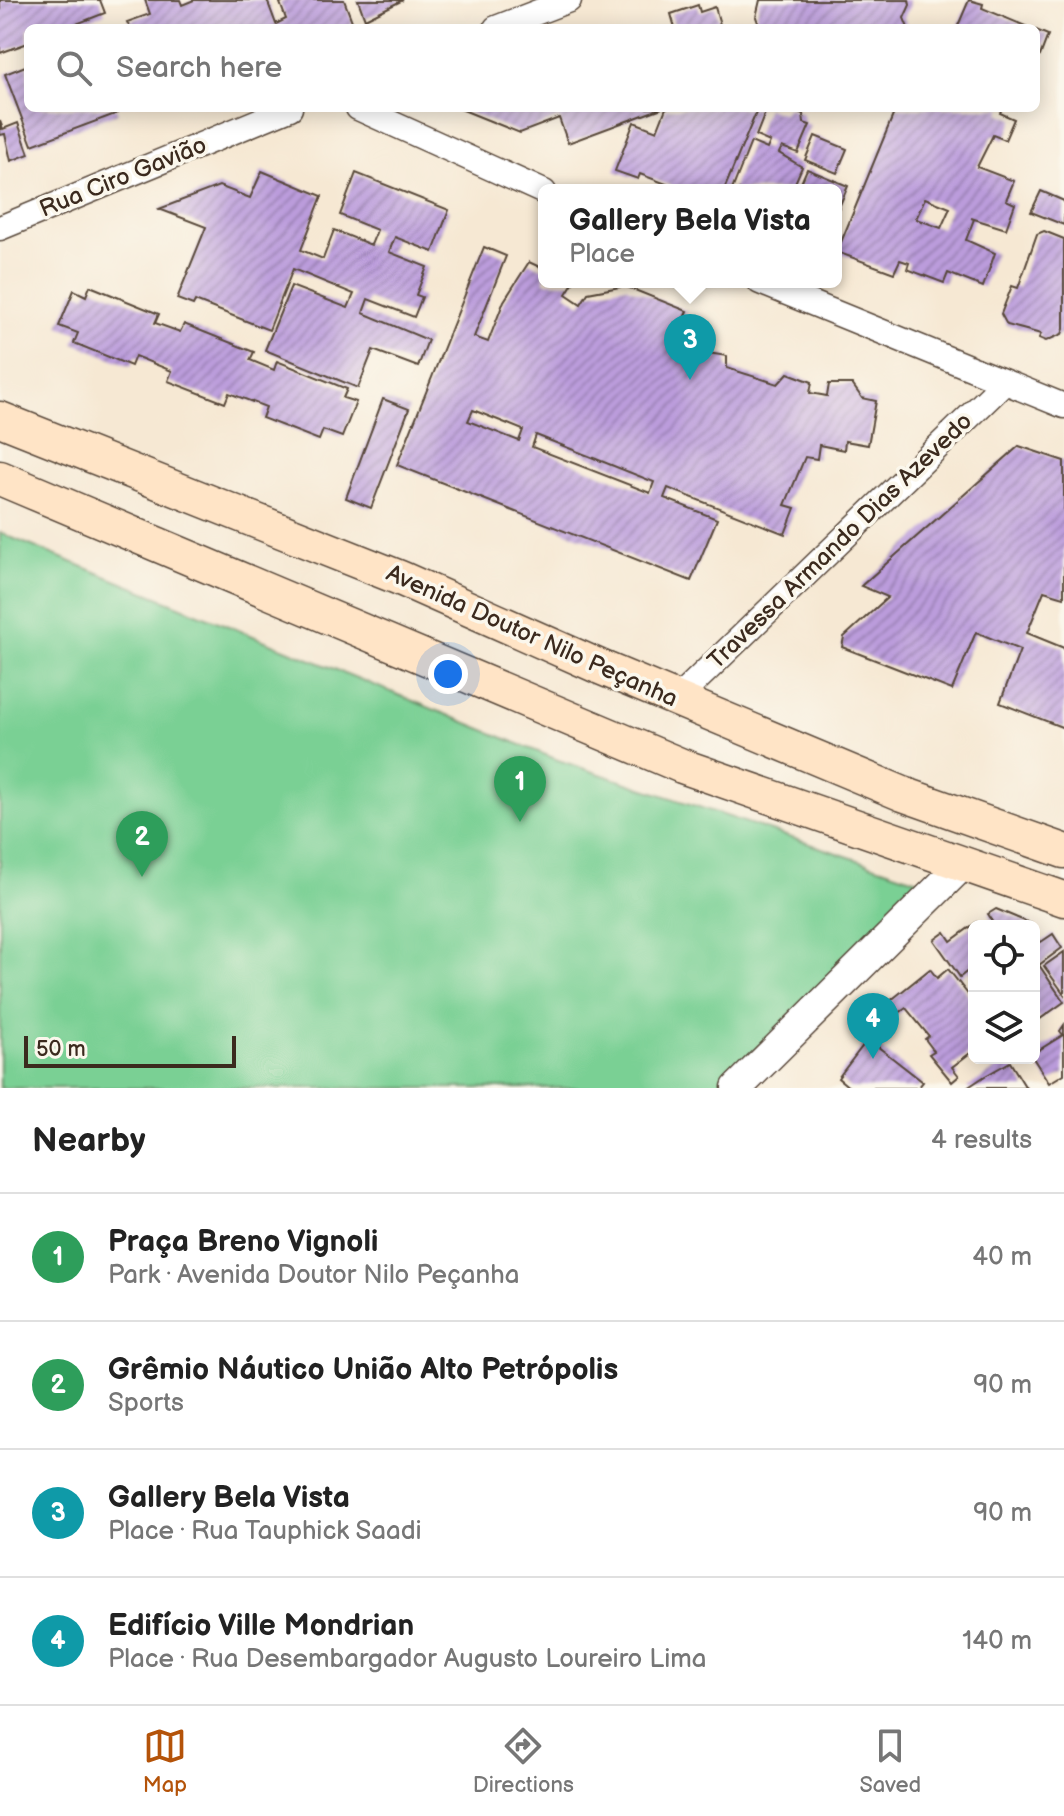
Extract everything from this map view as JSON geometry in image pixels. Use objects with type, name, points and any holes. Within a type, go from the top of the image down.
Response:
[{"type":"main road","name":"Avenida Doutor Nilo Peçanha","points":[[0,419],[387,572],[903,794],[1064,851]]},
{"type":"main road","points":[[0,478],[682,766],[961,866],[1064,899]]},
{"type":"main road","points":[[961,866],[986,849],[1013,846],[1064,851]]},
{"type":"street","points":[[506,24],[569,0]]},
{"type":"street","name":"Rua Ciro Gavião","points":[[0,228],[280,112]]},
{"type":"street","points":[[367,112],[538,189]]},
{"type":"street","points":[[774,288],[1064,406]]},
{"type":"street","name":"Travessa Armando Dias Azevedo","points":[[677,699],[1004,383]]},
{"type":"street","points":[[737,1088],[961,866]]},
{"type":"green space","points":[[0,533],[558,760],[930,884],[725,1088],[0,1088]]},
{"type":"building","points":[[0,0],[100,0],[105,13],[76,24],[24,24],[24,44],[0,53]]},
{"type":"building","points":[[145,0],[180,0],[182,5],[194,0],[267,0],[276,24],[127,22],[150,14]]},
{"type":"building","points":[[286,0],[344,0],[353,24],[276,24],[286,19],[280,3]]},
{"type":"building","points":[[358,0],[403,0],[365,19]]},
{"type":"building","points":[[760,0],[909,0],[910,5],[904,18],[906,24],[759,24],[756,17]]},
{"type":"building","points":[[969,0],[1020,24],[959,24]]},
{"type":"building","points":[[698,5],[700,12],[715,7],[720,24],[674,24],[671,14]]},
{"type":"building","points":[[1040,32],[1048,35],[1040,56]]},
{"type":"building","points":[[24,67],[24,112],[118,113],[32,145],[5,74]]},
{"type":"building","points":[[468,112],[651,112],[568,143],[559,118],[520,133]]},
{"type":"building","points":[[664,112],[756,112],[726,184],[666,184],[640,174],[638,179],[615,171],[634,122],[657,131]]},
{"type":"building","points":[[765,112],[803,114],[804,123],[810,125],[798,153],[782,147],[779,153],[802,167],[795,184],[734,184],[751,142],[767,149],[770,142],[756,136]]},
{"type":"building","points":[[894,112],[1000,112],[1014,119],[1005,140],[993,135],[977,167],[1014,181],[1006,200],[1015,204],[1006,229],[971,218],[974,219],[966,240],[995,253],[983,287],[948,273],[944,283],[907,269],[909,263],[900,260],[894,273],[842,254],[842,240]],"holes":[[[925,198],[950,208],[941,228],[916,219]]]},
{"type":"building","points":[[0,121],[3,129],[18,123],[29,154],[11,161],[5,134],[0,135]]},
{"type":"building","points":[[815,136],[847,149],[837,173],[805,160]]},
{"type":"building","points":[[807,169],[848,186],[842,200],[842,184],[801,184]]},
{"type":"building","points":[[262,171],[322,196],[301,250],[323,259],[334,230],[371,245],[377,230],[340,215],[356,173],[449,210],[433,252],[395,237],[389,252],[427,267],[416,295],[422,297],[414,317],[368,299],[363,313],[428,340],[418,367],[373,350],[358,388],[265,350],[291,286],[348,308],[354,294],[293,269],[269,330],[195,301],[193,305],[177,299],[206,227],[159,209],[219,186],[250,198]]},
{"type":"building","points":[[1041,191],[1064,201],[1064,225],[1031,212]]},
{"type":"building","points":[[1044,231],[1064,239],[1064,329],[1062,334],[1046,341],[1039,338],[1041,334],[1007,325],[1001,314],[1012,286],[1018,288],[1037,234]]},
{"type":"building","points":[[484,247],[506,256],[474,337],[488,342],[504,301],[529,262],[538,266],[538,288],[570,288],[566,294],[581,304],[588,293],[630,288],[687,311],[676,338],[687,344],[682,357],[698,363],[702,352],[727,356],[727,368],[778,384],[788,373],[812,382],[810,393],[827,396],[829,384],[852,384],[862,398],[876,401],[868,445],[845,441],[844,450],[819,445],[817,459],[805,457],[785,505],[795,508],[785,534],[668,488],[664,498],[717,519],[691,581],[397,465]],"holes":[[[473,410],[523,430],[519,441],[468,421]],[[536,435],[654,482],[650,493],[532,447]]]},
{"type":"building","points":[[90,286],[159,314],[155,323],[180,332],[184,324],[254,352],[250,360],[274,370],[277,361],[347,389],[343,398],[356,402],[342,437],[323,430],[319,440],[262,418],[266,407],[229,393],[225,403],[168,381],[172,371],[135,356],[131,366],[74,343],[78,333],[59,326],[74,290],[86,296]]},
{"type":"building","points":[[383,399],[409,409],[371,508],[346,498]]},
{"type":"building","points":[[1019,446],[1064,461],[1064,597],[1044,591],[1027,633],[1064,648],[1064,728],[1000,703],[1020,650],[976,632],[952,690],[842,647],[844,637],[888,597],[861,586]]},
{"type":"building","points":[[996,909],[1022,920],[992,920],[988,914]]},
{"type":"building","points":[[968,929],[968,971],[960,977],[934,940],[945,932],[951,941]]},
{"type":"building","points":[[1053,934],[1062,948],[1040,964],[1040,941]]},
{"type":"building","points":[[1064,952],[1064,994],[1044,966]]},
{"type":"building","points":[[1040,966],[1064,1002],[1040,1019]]},
{"type":"building","points":[[930,969],[937,978],[948,969],[968,994],[968,1055],[952,1067],[959,1076],[952,1082],[929,1054],[934,1051],[925,1039],[929,1036],[906,1008],[895,1016],[885,1005]]},
{"type":"building","points":[[1064,1025],[1064,1074],[1049,1083],[1037,1064],[1040,1064],[1040,1049],[1063,1035],[1060,1031]]},
{"type":"building","points":[[868,1039],[923,1082],[918,1088],[850,1088],[838,1078]]},
{"type":"building","points":[[1011,1064],[1026,1088],[967,1088]]},
{"type":"place","name":"Gallery Bela Vista","points":[[690,380]]},
{"type":"place","name":"Praça Breno Vignoli","points":[[520,822]]},
{"type":"place","name":"Grêmio Náutico União Alto Petrópolis","points":[[142,877]]},
{"type":"place","name":"Edifício Ville Mondrian","points":[[873,1059]]}]
